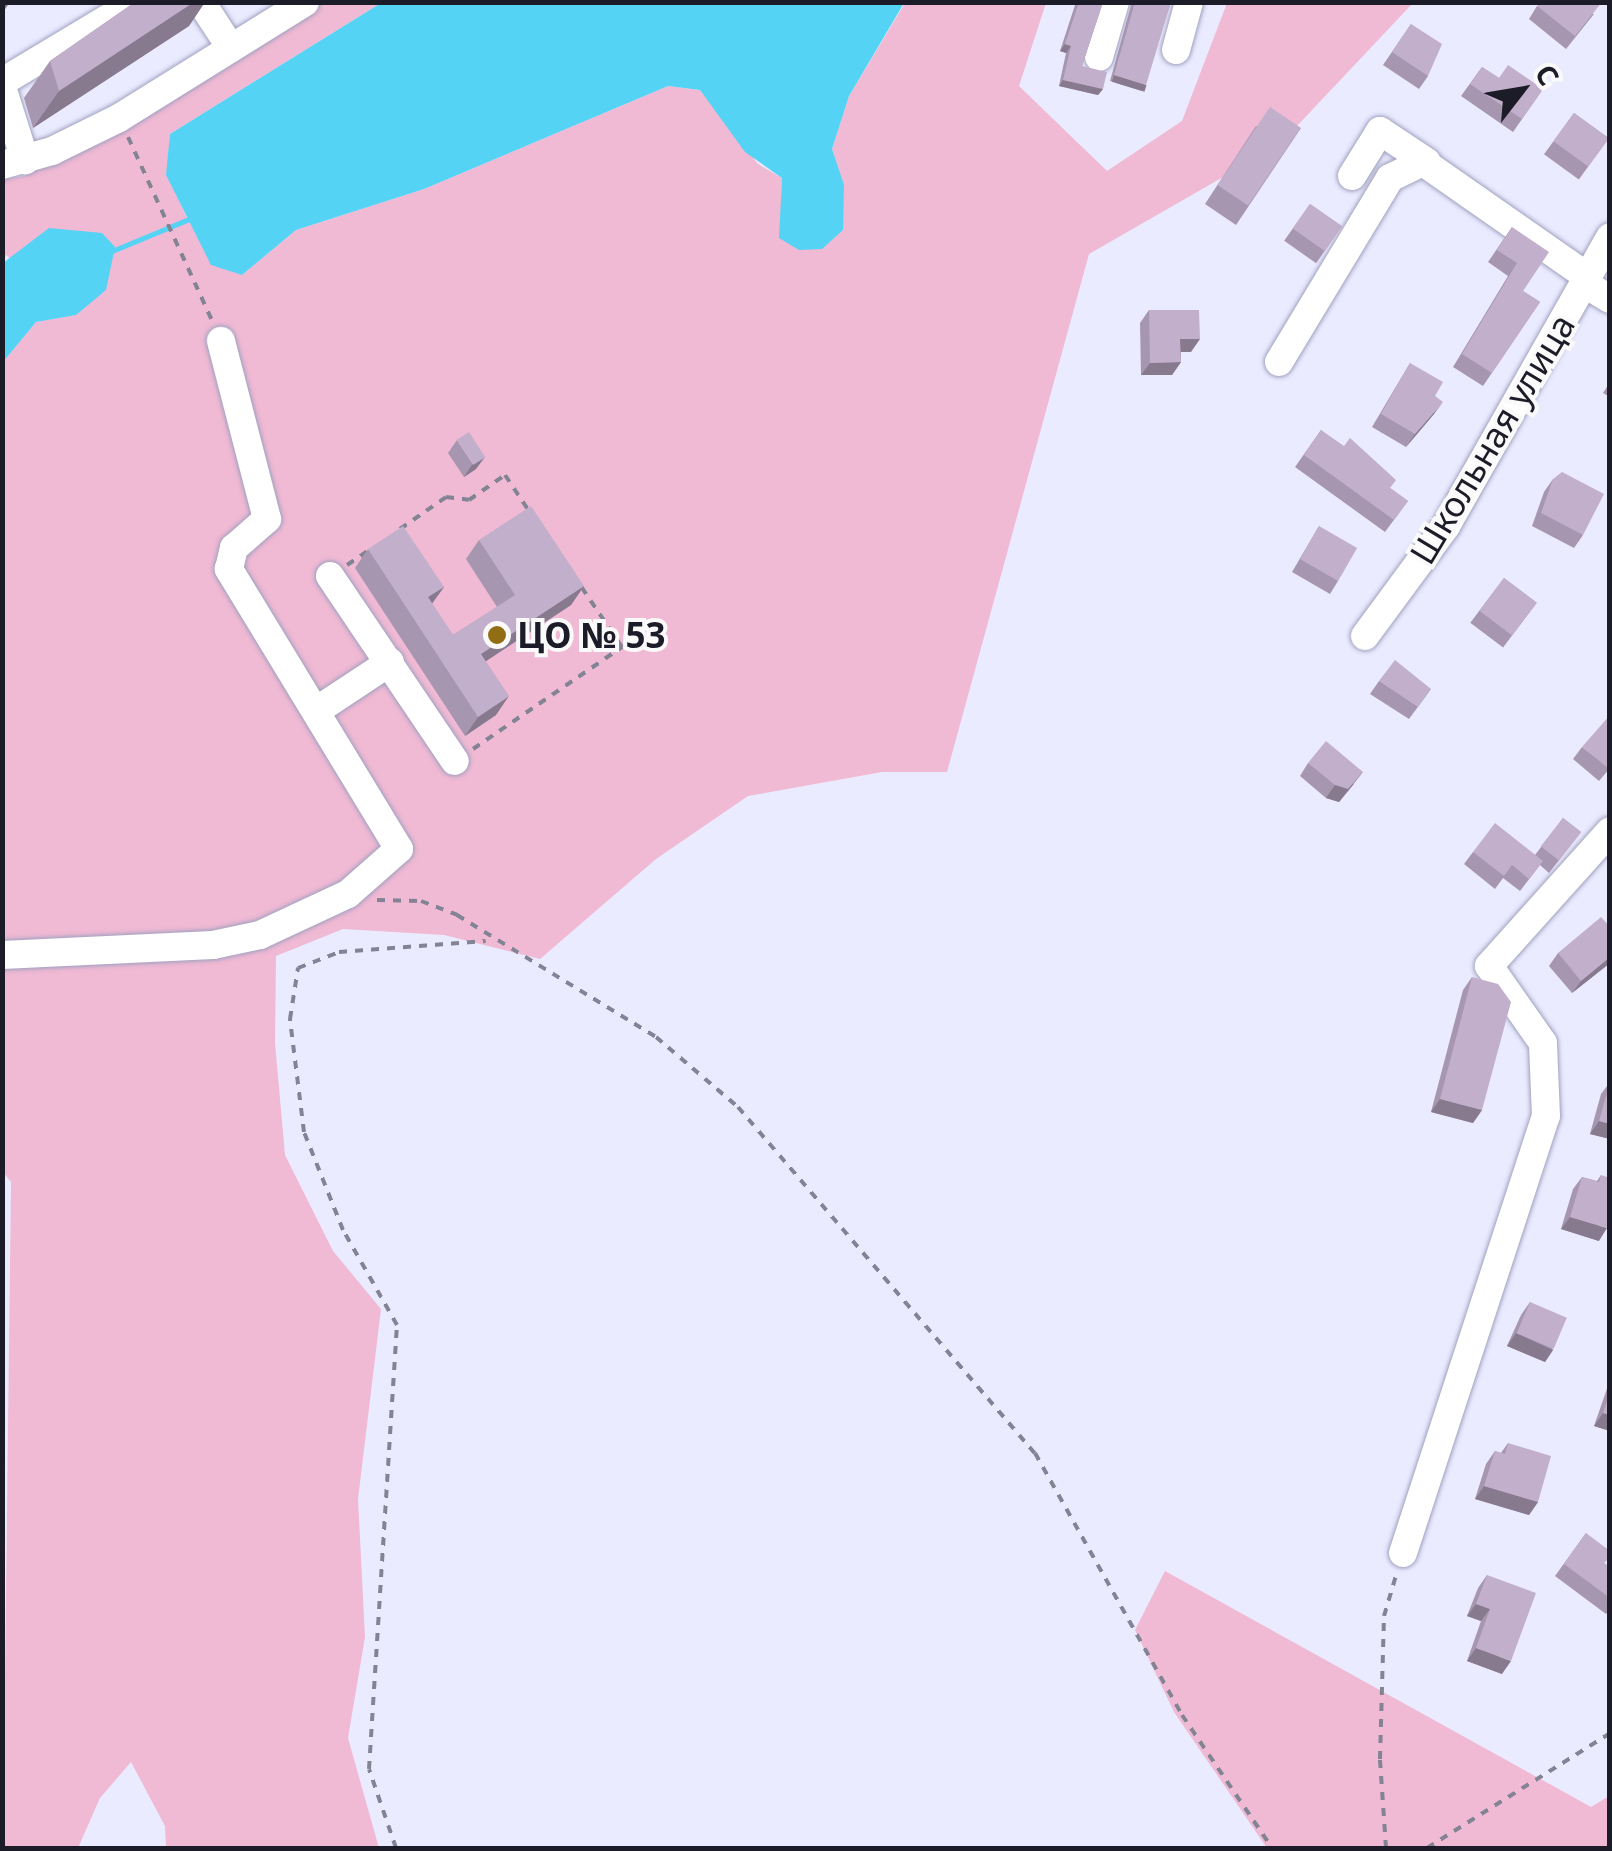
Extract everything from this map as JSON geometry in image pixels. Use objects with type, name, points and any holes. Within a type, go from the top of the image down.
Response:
[{"type":"street","points":[[135,2],[2,84],[14,162],[119,118],[304,2]]},
{"type":"street","points":[[201,2],[231,48]]},
{"type":"street","points":[[1099,57],[1115,2]]},
{"type":"street","points":[[1176,50],[1189,2]]},
{"type":"street","points":[[1352,176],[1380,131],[1428,162],[1610,299]]},
{"type":"street","points":[[1279,362],[1390,178],[1428,162]]},
{"type":"street","name":"Школьная улица","points":[[1365,636],[1446,526],[1610,237]]},
{"type":"street","points":[[2,955],[237,942],[299,922],[348,894],[392,859],[400,844],[229,568],[234,548],[268,519],[221,342]]},
{"type":"street","points":[[330,576],[455,761]]},
{"type":"street","points":[[319,709],[390,662]]},
{"type":"street","points":[[1402,1553],[1546,1116],[1543,1043],[1489,966],[1610,831]]},
{"type":"path","points":[[119,118],[221,342]]},
{"type":"path","points":[[388,537],[446,497],[468,500],[505,475],[537,522]]},
{"type":"path","points":[[330,576],[374,546]]},
{"type":"path","points":[[455,761],[622,646],[569,569]]},
{"type":"path","points":[[374,901],[421,901],[445,908],[489,940],[564,977],[656,1038],[738,1108],[821,1200],[1034,1454],[1182,1715],[1272,1848]]},
{"type":"path","points":[[396,1848],[370,1769],[396,1324],[344,1230],[304,1132],[290,1018],[298,968],[339,952],[489,940]]},
{"type":"path","points":[[1386,1848],[1380,1759],[1384,1616],[1402,1553]]},
{"type":"path","points":[[1427,1848],[1610,1733]]},
{"type":"shaded area","points":[[320,3],[381,3],[170,134],[167,175],[188,220],[242,275],[296,230],[424,189],[668,86],[700,90],[758,164],[782,178],[780,238],[843,185],[832,149],[849,96],[905,3],[1046,3],[1019,86],[1107,171],[1182,121],[1227,3],[1413,3],[1279,145],[1089,254],[947,772],[882,772],[748,796],[656,859],[540,959],[444,935],[343,929],[276,956],[275,1043],[285,1155],[333,1251],[381,1309],[358,1499],[365,1637],[348,1738],[379,1848],[166,1848],[165,1826],[131,1762],[100,1798],[78,1848],[3,1848],[11,1182],[2,1171],[3,362],[36,322],[75,315],[6,255],[3,263],[2,179],[24,176],[144,119]]},
{"type":"shaded area","points":[[1165,1571],[1591,1807],[1609,1796],[1609,1848],[1267,1848],[1174,1712],[1135,1630]]},
{"type":"water","points":[[381,3],[904,3],[849,96],[832,149],[844,185],[843,230],[822,249],[799,250],[779,238],[782,178],[745,152],[700,90],[668,86],[424,189],[296,230],[242,275],[211,265],[166,175],[170,134]]},
{"type":"water","points":[[49,228],[102,233],[115,247],[106,290],[76,315],[36,322],[3,362],[3,263]]},
{"type":"building","points":[[135,2],[194,2],[59,91],[50,61]]},
{"type":"building","points":[[1079,2],[1103,2],[1082,66],[1107,72],[1103,89],[1063,80],[1071,46],[1065,44]]},
{"type":"building","points":[[1135,2],[1171,2],[1146,85],[1114,75]]},
{"type":"building","points":[[1541,2],[1602,2],[1575,36],[1537,6]]},
{"type":"building","points":[[1411,24],[1442,44],[1428,76],[1392,52]]},
{"type":"building","points":[[1508,65],[1543,89],[1522,119],[1470,84],[1482,67],[1499,78]]},
{"type":"building","points":[[1270,107],[1301,128],[1248,206],[1217,185]]},
{"type":"building","points":[[1574,113],[1609,138],[1588,167],[1553,141]]},
{"type":"building","points":[[1310,204],[1342,226],[1325,251],[1293,229]]},
{"type":"building","points":[[1512,227],[1549,252],[1523,291],[1540,302],[1492,373],[1462,354],[1517,263],[1497,250]]},
{"type":"building","points":[[1149,310],[1199,310],[1200,339],[1180,339],[1181,362],[1150,363]]},
{"type":"building","points":[[1410,363],[1443,382],[1435,396],[1443,402],[1415,434],[1381,414]]},
{"type":"building","points":[[1321,430],[1344,446],[1350,438],[1396,480],[1390,488],[1408,501],[1394,520],[1304,455]]},
{"type":"building","points":[[469,432],[485,457],[474,465],[457,440]]},
{"type":"building","points":[[1562,472],[1604,494],[1583,535],[1541,513],[1553,479]]},
{"type":"building","points":[[531,506],[584,586],[481,654],[509,696],[478,717],[368,549],[403,526],[444,587],[428,597],[453,635],[515,595],[479,540]]},
{"type":"building","points":[[1319,526],[1357,548],[1338,581],[1300,559]]},
{"type":"building","points":[[1504,578],[1537,603],[1512,635],[1479,611]]},
{"type":"building","points":[[1395,660],[1431,689],[1418,707],[1379,681]]},
{"type":"building","points":[[1610,715],[1610,766],[1608,768],[1582,747]]},
{"type":"building","points":[[1326,741],[1363,772],[1348,789],[1335,785],[1308,763]]},
{"type":"building","points":[[1563,818],[1581,832],[1559,861],[1541,846]]},
{"type":"building","points":[[1495,823],[1543,861],[1529,879],[1512,865],[1504,876],[1473,852]]},
{"type":"building","points":[[1601,917],[1610,927],[1610,957],[1581,981],[1558,953]]},
{"type":"building","points":[[1472,977],[1498,984],[1511,1002],[1482,1110],[1440,1099]]},
{"type":"building","points":[[1610,1082],[1610,1124],[1599,1121]]},
{"type":"building","points":[[1601,1175],[1610,1178],[1607,1228],[1570,1217],[1582,1177],[1599,1182]]},
{"type":"building","points":[[1530,1302],[1567,1318],[1554,1349],[1517,1333]]},
{"type":"building","points":[[1610,1392],[1610,1415],[1603,1413]]},
{"type":"building","points":[[1508,1443],[1551,1456],[1538,1502],[1484,1486],[1495,1451],[1505,1454]]},
{"type":"building","points":[[1586,1533],[1610,1551],[1604,1563],[1610,1567],[1610,1598],[1564,1564]]},
{"type":"building","points":[[1487,1575],[1536,1593],[1511,1661],[1476,1648],[1490,1609],[1476,1604]]},
{"type":"waterway","points":[[112,251],[189,219]]},
{"type":"place","name":"ЦО № 53","points":[[497,635]]}]
